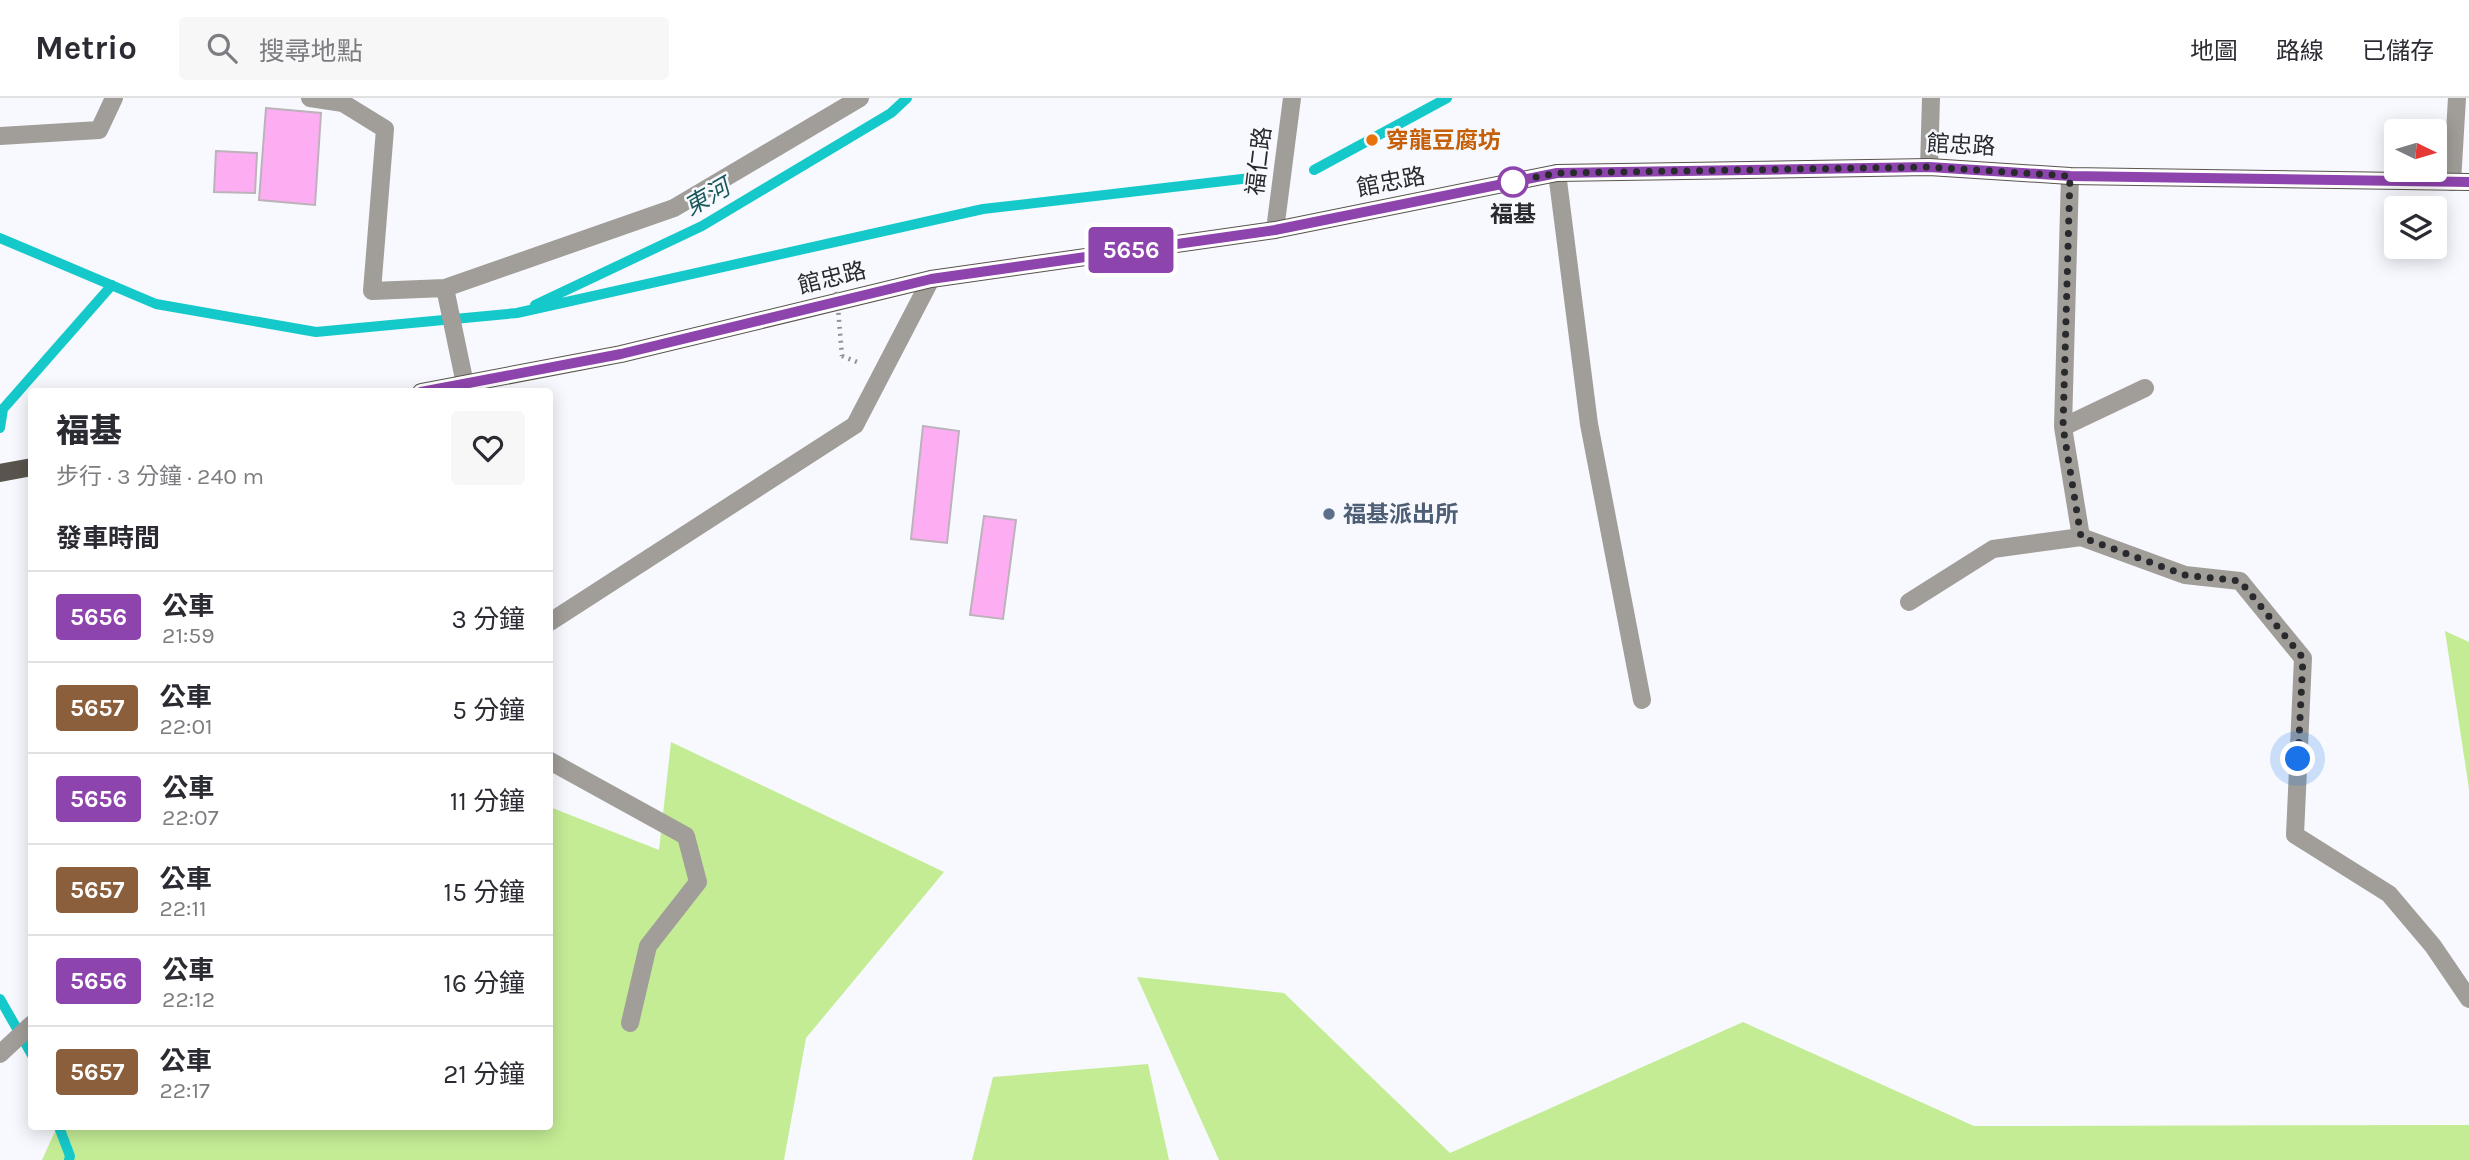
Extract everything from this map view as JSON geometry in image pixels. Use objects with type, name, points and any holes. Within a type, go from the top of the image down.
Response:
[{"type":"main road","name":"館忠路","points":[[443,388],[621,354],[931,279],[1275,230],[1557,173],[1929,167],[2070,176],[2460,182]]},
{"type":"main road","points":[[0,473],[28,468]]},
{"type":"street","points":[[0,136],[99,130],[114,98]]},
{"type":"street","points":[[310,98],[343,103],[385,129],[372,291],[444,288],[674,208],[860,98]]},
{"type":"street","name":"福仁路","points":[[1275,230],[1292,98]]},
{"type":"street","points":[[1929,167],[1931,98]]},
{"type":"street","points":[[2457,98],[2460,182]]},
{"type":"street","points":[[1557,173],[1589,424],[1642,700]]},
{"type":"street","points":[[2070,176],[2063,427],[2081,537]]},
{"type":"street","points":[[553,620],[855,425],[931,279]]},
{"type":"street","points":[[444,288],[465,384]]},
{"type":"street","points":[[2063,427],[2145,388]]},
{"type":"street","points":[[1909,602],[1993,549],[2081,537],[2185,575],[2240,581],[2303,658],[2295,835],[2389,894],[2432,946],[2469,999]]},
{"type":"street","points":[[553,763],[686,836],[698,882],[648,946],[630,1023]]},
{"type":"street","points":[[0,1054],[28,1028]]},
{"type":"path","points":[[835,271],[842,356]]},
{"type":"green space","points":[[2445,631],[2469,642],[2469,789]]},
{"type":"green space","points":[[671,742],[944,872],[806,1038],[784,1160],[42,1160],[56,1130],[553,1130],[553,808],[659,850]]},
{"type":"green space","points":[[1137,977],[1284,993],[1450,1153],[1743,1022],[1974,1126],[2469,1125],[2469,1160],[1219,1160]]},
{"type":"green space","points":[[1148,1064],[1169,1160],[972,1160],[993,1077]]},
{"type":"building","points":[[266,108],[321,113],[315,205],[259,200]]},
{"type":"building","points":[[216,151],[257,153],[255,193],[214,192]]},
{"type":"building","points":[[923,426],[959,431],[947,543],[911,539]]},
{"type":"building","points":[[984,516],[1016,520],[1003,619],[970,615]]},
{"type":"waterway","name":"東河","points":[[535,305],[702,226],[891,113],[907,98]]},
{"type":"waterway","points":[[1314,170],[1447,98]]},
{"type":"waterway","points":[[0,238],[156,304],[316,332],[517,313],[983,209],[1259,177]]},
{"type":"waterway","points":[[0,428],[3,409],[112,285]]},
{"type":"waterway","points":[[0,999],[28,1048]]},
{"type":"waterway","points":[[60,1130],[69,1160]]},
{"type":"bus line","name":"5656","points":[[442,388],[621,354],[931,279],[1275,230],[1557,173],[1929,167],[2070,176],[2469,182]]},
{"type":"place","name":"穿龍豆腐坊","points":[[1372,140]]},
{"type":"place","name":"福基","points":[[1513,182]]},
{"type":"place","name":"福基派出所","points":[[1329,514]]},
{"type":"route","points":[[1513,182],[1506,183],[1557,173],[1929,167],[2070,176],[2063,427],[2081,537],[2185,575],[2240,581],[2303,658],[2298,759]]}]
